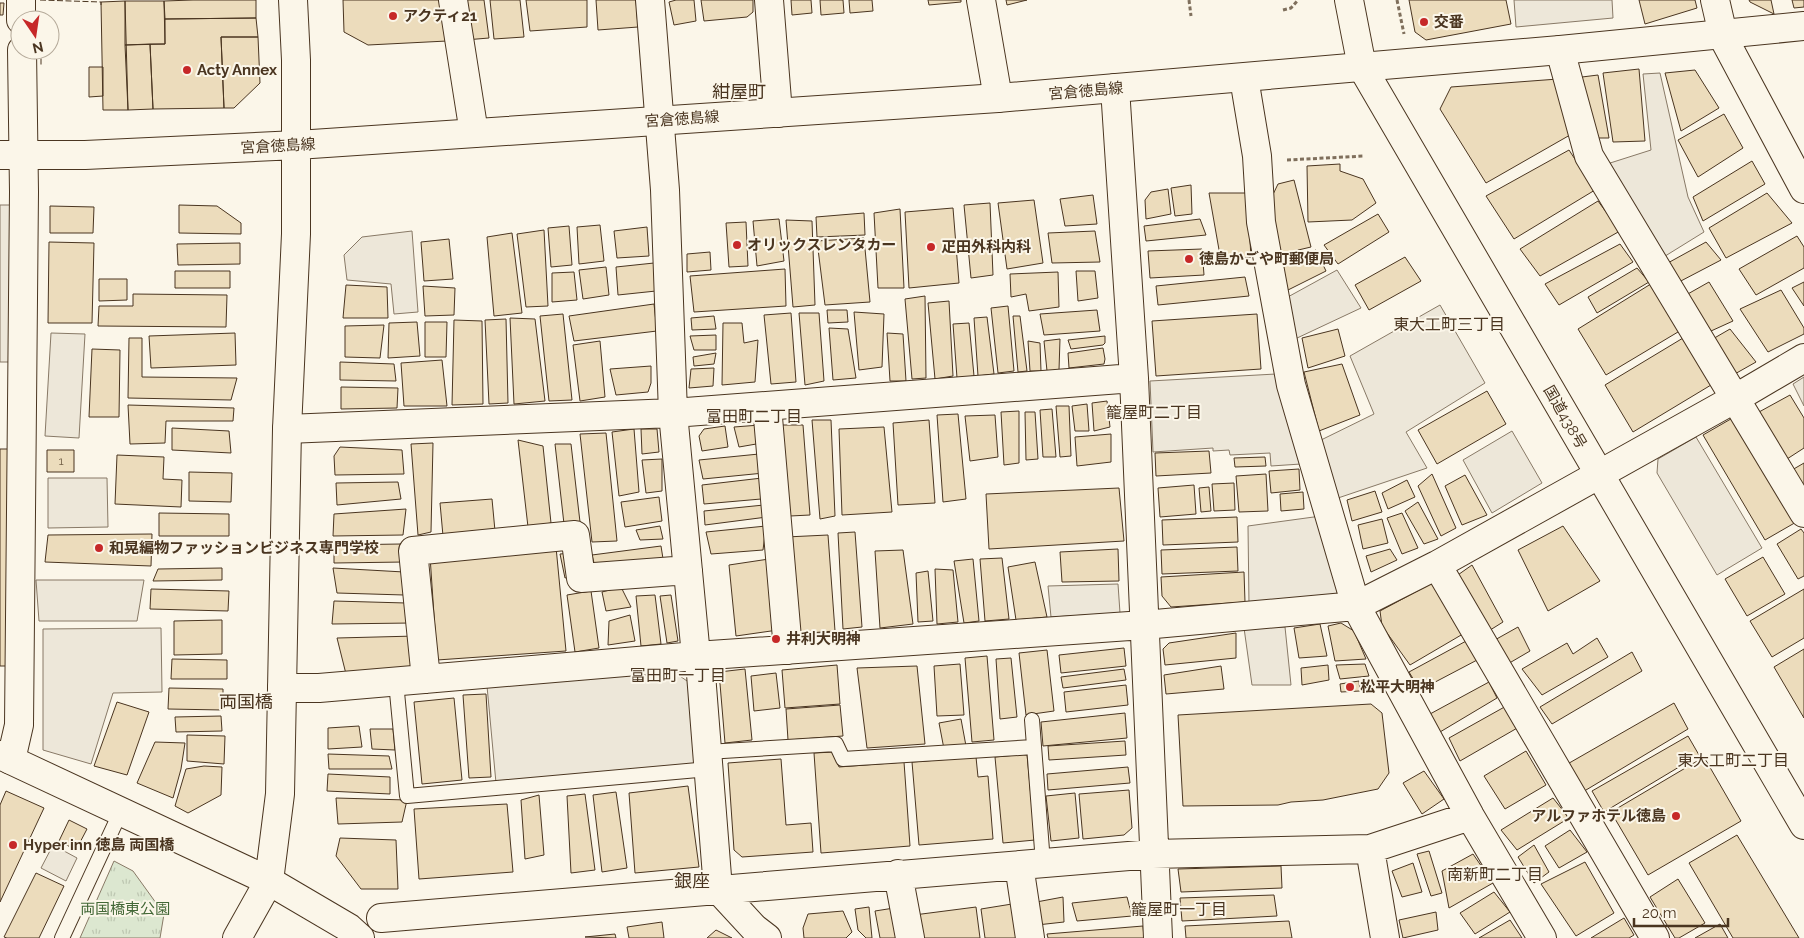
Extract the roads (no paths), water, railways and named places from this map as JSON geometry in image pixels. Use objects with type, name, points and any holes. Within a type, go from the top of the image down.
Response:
[{"type":"main road","points":[[237,938],[270,881],[280,794],[287,429],[296,234],[296,60],[293,0]]},
{"type":"main road","points":[[453,0],[474,134]]},
{"type":"main road","points":[[650,0],[665,190],[673,413],[696,656],[702,674],[718,889],[754,928],[767,938]]},
{"type":"main road","points":[[769,0],[778,113]]},
{"type":"main road","points":[[981,0],[998,98]]},
{"type":"main road","name":"国道438号","points":[[1349,0],[1362,68],[1804,825]]},
{"type":"main road","points":[[1715,0],[1724,39],[1804,189]]},
{"type":"main road","name":"宮倉徳島線","points":[[12,155],[85,155],[297,145],[998,98],[1362,68],[1804,26]]},
{"type":"main road","points":[[1560,50],[1589,156],[1804,513]]},
{"type":"main road","points":[[21,60],[12,155],[10,375],[19,726],[5,758],[270,881],[349,928],[360,938]]},
{"type":"main road","points":[[1244,78],[1257,156],[1261,222],[1291,385],[1356,606],[1470,816],[1542,938]]},
{"type":"main road","points":[[1115,88],[1134,378],[1158,938]]},
{"type":"main road","points":[[282,688],[320,688],[696,656],[1144,625],[1356,606],[1437,564],[1736,398],[1804,358]]},
{"type":"main road","points":[[287,429],[673,413],[1134,378]]},
{"type":"main road","points":[[767,406],[788,650]]},
{"type":"main road","points":[[426,679],[414,551],[575,535],[581,578],[688,570]]},
{"type":"main road","points":[[1437,564],[1655,938]]},
{"type":"main road","points":[[381,918],[1153,854],[1370,849],[1470,816]]},
{"type":"main road","points":[[1370,849],[1385,938]]},
{"type":"main road","points":[[1030,938],[1031,864]]},
{"type":"main road","points":[[898,874],[910,938]]},
{"type":"lane","points":[[396,682],[407,796],[836,744],[842,759],[1034,747]]},
{"type":"lane","points":[[1031,864],[1034,747],[1032,720]]},
{"type":"lane","points":[[62,938],[121,811]]},
{"type":"lane","points":[[718,889],[748,932],[741,938]]},
{"type":"place","name":"アクティ21","points":[[393,16]]},
{"type":"place","name":"交番","points":[[1424,22]]},
{"type":"place","name":"Acty Annex","points":[[187,70]]},
{"type":"place","name":"オリックスレンタカー","points":[[737,245]]},
{"type":"place","name":"疋田外科内科","points":[[931,247]]},
{"type":"place","name":"徳島かごや町郵便局","points":[[1189,259]]},
{"type":"place","name":"和晃編物ファッションビジネス専門学校","points":[[99,548]]},
{"type":"place","name":"井利大明神","points":[[776,639]]},
{"type":"place","name":"松平大明神","points":[[1350,687]]},
{"type":"place","name":"アルファホテル徳島","points":[[1676,816]]},
{"type":"place","name":"Hyper inn 徳島 両国橋","points":[[13,845]]},
{"type":"district","name":"紺屋町","points":[[739,91]]},
{"type":"district","name":"東大工町三丁目","points":[[1449,324]]},
{"type":"district","name":"籠屋町二丁目","points":[[1154,412]]},
{"type":"district","name":"富田町二丁目","points":[[754,416]]},
{"type":"district","name":"富田町一丁目","points":[[678,675]]},
{"type":"district","name":"両国橋","points":[[246,701]]},
{"type":"district","name":"東大工町二丁目","points":[[1733,760]]},
{"type":"district","name":"南新町二丁目","points":[[1495,874]]},
{"type":"district","name":"銀座","points":[[692,880]]},
{"type":"district","name":"籠屋町一丁目","points":[[1179,909]]},
{"type":"park label","name":"両国橋東公園","points":[[125,909]]}]
